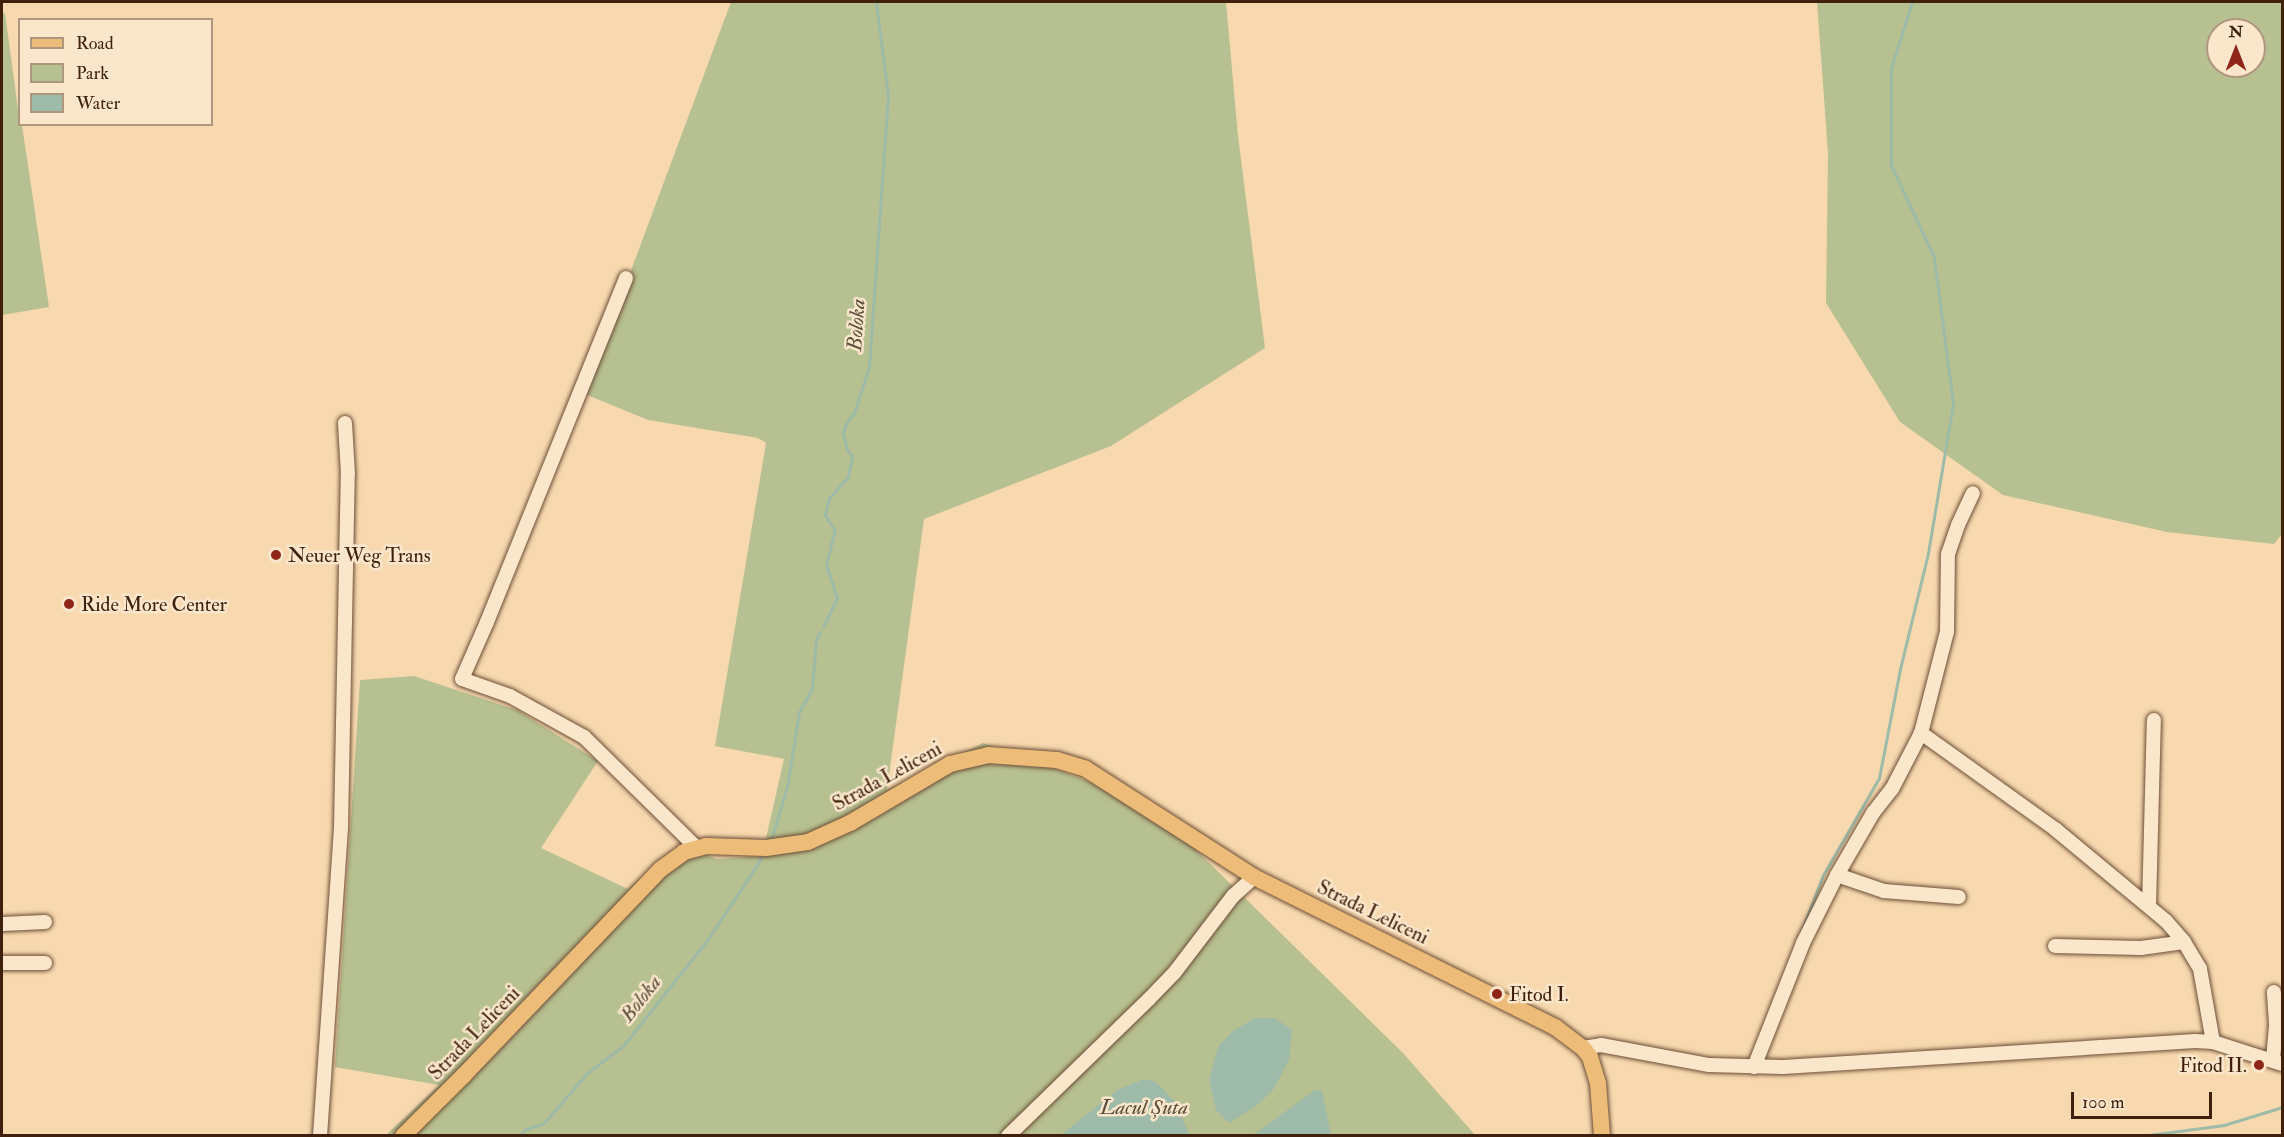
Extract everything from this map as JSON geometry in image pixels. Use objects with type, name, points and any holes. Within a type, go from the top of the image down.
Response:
[{"type":"main road","name":"Strada Leliceni","points":[[403,1136],[661,869],[684,852],[696,847],[766,848],[808,842],[850,823],[958,761],[988,755],[1041,758],[1072,763],[1086,769],[1254,877],[1555,1027],[1583,1048]]},
{"type":"main road","points":[[1583,1048],[1593,1063],[1598,1083],[1602,1136]]},
{"type":"street","points":[[626,278],[492,612],[462,679],[510,696],[584,737],[696,847]]},
{"type":"street","points":[[320,1136],[341,828],[348,474],[345,423]]},
{"type":"street","points":[[1754,1068],[1803,943],[1837,875],[1873,813],[1892,789],[1921,733],[1947,632],[1948,554],[1973,493]]},
{"type":"street","points":[[2149,906],[2154,720]]},
{"type":"street","points":[[1921,733],[2010,794],[2149,906],[2184,942],[2200,969],[2213,1042]]},
{"type":"street","points":[[1837,875],[1884,891],[1959,897]]},
{"type":"street","points":[[1008,1136],[1168,979],[1233,896],[1254,877]]},
{"type":"street","points":[[2,924],[45,922]]},
{"type":"street","points":[[2055,946],[2141,948],[2184,942]]},
{"type":"street","points":[[2,963],[45,963]]},
{"type":"street","points":[[1583,1048],[1601,1045],[1709,1065],[1754,1068],[1978,1057],[2173,1041],[2213,1042],[2278,1062],[2274,992]]},
{"type":"green space","points":[[731,2],[1226,2],[1238,136],[1265,348],[1111,446],[924,519],[887,790],[983,743],[1148,803],[1403,1053],[1475,1135],[386,1135],[439,1085],[335,1067],[360,680],[414,676],[517,710],[598,761],[541,848],[628,889],[681,845],[717,859],[762,856],[784,759],[715,746],[766,443],[758,438],[648,420],[585,394]]},
{"type":"green space","points":[[1817,2],[2282,2],[2282,534],[2274,544],[2167,532],[2003,495],[1900,422],[1826,303],[1828,153]]},
{"type":"green space","points":[[5,13],[18,109],[18,126],[22,126],[49,307],[2,315],[2,14]]},
{"type":"water","points":[[1255,1018],[1275,1018],[1292,1030],[1289,1060],[1273,1090],[1255,1107],[1229,1123],[1216,1110],[1209,1080],[1218,1047],[1233,1031]]},
{"type":"water","name":"Lacul Șuta","points":[[1144,1079],[1156,1082],[1176,1103],[1189,1135],[1061,1135],[1117,1090]]},
{"type":"water","points":[[1315,1090],[1322,1091],[1331,1135],[1253,1135]]},
{"type":"waterway","name":"Boloka","points":[[823,627],[837,598],[826,565],[835,530],[825,515],[829,498],[848,477],[852,456],[847,450],[843,433],[846,423],[854,413],[869,367],[888,96],[876,2]]},
{"type":"waterway","points":[[1801,932],[1823,875],[1879,778],[1900,669],[1928,553],[1953,404],[1934,257],[1891,165],[1891,68],[1912,2]]},
{"type":"waterway","name":"Boloka","points":[[771,840],[787,787],[799,712],[812,689],[816,639],[820,632]]},
{"type":"waterway","name":"Boloka","points":[[519,1136],[526,1129],[544,1123],[587,1073],[623,1046],[708,939],[762,857]]},
{"type":"waterway","points":[[2141,1136],[2224,1125],[2282,1107]]},
{"type":"waterway","points":[[1905,1136],[1940,1136]]},
{"type":"place","name":"Neuer Weg Trans","points":[[276,555]]},
{"type":"place","name":"Ride More Center","points":[[69,604]]},
{"type":"place","name":"Fitod I.","points":[[1497,994]]},
{"type":"place","name":"Fitod II.","points":[[2259,1065]]}]
